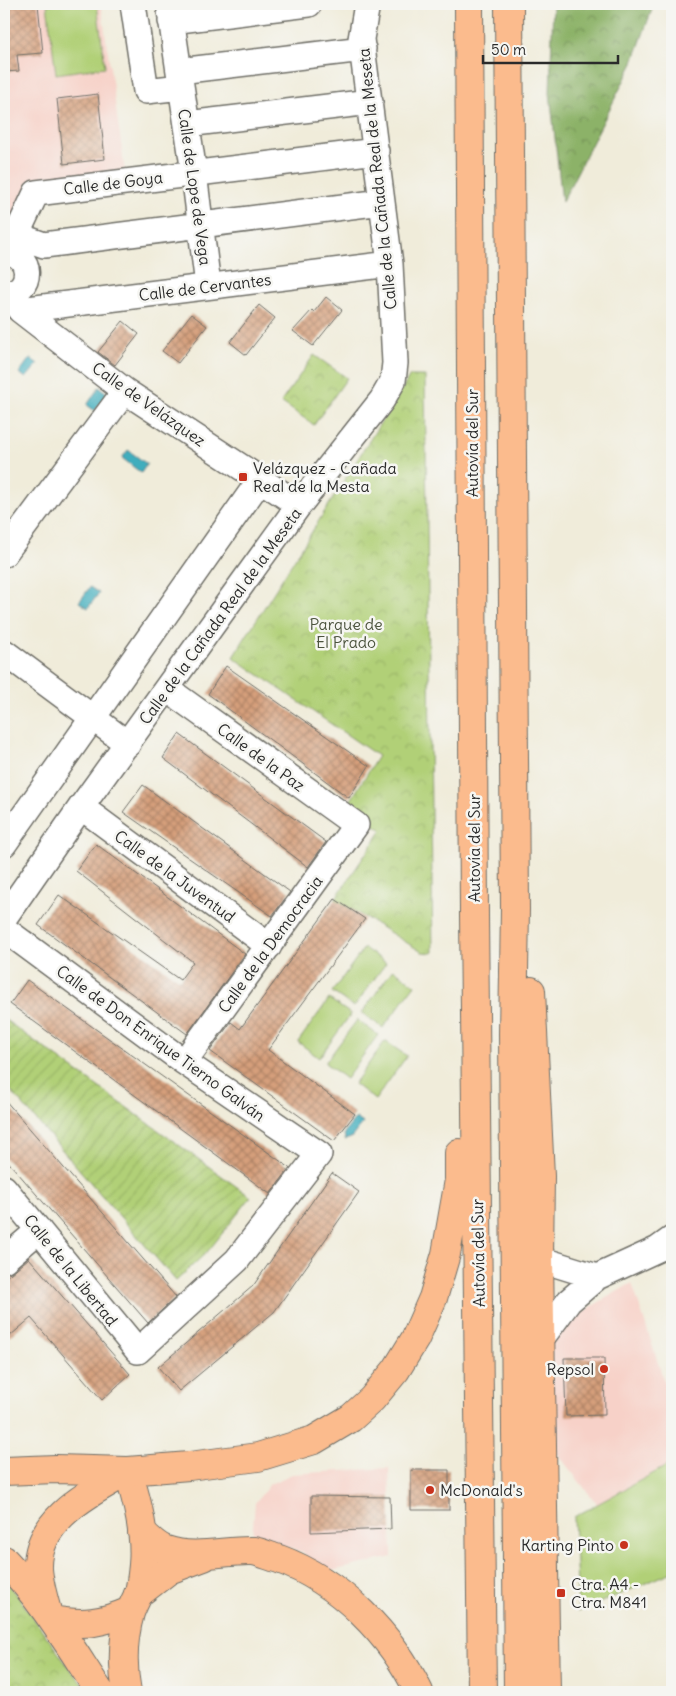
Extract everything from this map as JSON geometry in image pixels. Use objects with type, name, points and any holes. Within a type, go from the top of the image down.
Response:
[{"type":"main road","name":"Autovía del Sur","points":[[469,4],[474,916],[482,1692]]},
{"type":"main road","points":[[509,4],[518,1692]]},
{"type":"main road","points":[[515,909],[529,958],[540,1176],[539,1259],[546,1692]]},
{"type":"main road","points":[[4,1471],[56,1469],[128,1471],[189,1466],[258,1457],[314,1440],[351,1418],[372,1399],[396,1370],[415,1339],[433,1298],[446,1254],[459,1180],[458,1006],[474,916]]},
{"type":"main road","points":[[127,1692],[124,1680],[124,1646],[143,1564],[142,1532],[137,1502],[128,1471]]},
{"type":"main road","points":[[50,1615],[38,1568],[44,1538],[52,1526],[71,1506],[84,1496],[128,1471]]},
{"type":"main road","points":[[142,1532],[165,1550],[186,1555],[255,1551],[299,1567],[343,1597],[376,1626],[409,1671],[419,1692]]},
{"type":"main road","points":[[50,1615],[74,1624],[96,1623],[134,1602],[169,1570],[212,1554]]},
{"type":"main road","points":[[4,1560],[19,1575],[50,1615],[100,1692]]},
{"type":"street","name":"Calle de Lope de Vega","points":[[133,4],[146,91],[180,79]]},
{"type":"street","points":[[170,12],[309,4]]},
{"type":"street","name":"Calle de la Cañada Real de la Meseta","points":[[4,919],[81,807],[299,505],[382,400],[393,381],[395,363],[390,264],[362,40],[367,4]]},
{"type":"street","name":"Calle de Lope de Vega","points":[[170,12],[194,174],[208,286]]},
{"type":"street","points":[[180,79],[363,49]]},
{"type":"street","points":[[187,124],[370,102]]},
{"type":"street","name":"Calle de Goya","points":[[9,247],[36,192],[376,151]]},
{"type":"street","points":[[9,247],[201,226],[382,202]]},
{"type":"street","points":[[9,247],[20,258],[26,270],[26,276],[20,288],[10,299]]},
{"type":"street","name":"Calle de Cervantes","points":[[10,299],[208,286],[390,264]]},
{"type":"street","name":"Calle de Velázquez","points":[[10,299],[125,391],[299,505]]},
{"type":"street","points":[[4,554],[125,391]]},
{"type":"street","points":[[4,844],[260,480]]},
{"type":"street","points":[[4,652],[128,744]]},
{"type":"street","name":"Calle de la Paz","points":[[167,689],[356,825]]},
{"type":"street","name":"Calle de la Juventud","points":[[81,807],[269,946]]},
{"type":"street","name":"Calle de la Democracia","points":[[184,1062],[356,825]]},
{"type":"street","name":"Calle de Don Enrique Tierno Galván","points":[[4,919],[184,1062],[319,1154],[237,1260],[138,1351]]},
{"type":"street","name":"Calle de la Libertad","points":[[4,1188],[138,1351]]},
{"type":"street","points":[[4,1260],[39,1230]]},
{"type":"street","points":[[541,1338],[570,1301],[597,1277],[658,1249],[672,1239]]},
{"type":"street","points":[[539,1259],[597,1277]]},
{"type":"shaded area","points":[[4,4],[101,4],[126,179],[26,196],[5,232]]},
{"type":"shaded area","name":"Repsol","points":[[632,1283],[672,1406],[672,1463],[597,1504],[549,1443],[548,1332]]},
{"type":"shaded area","points":[[389,1468],[392,1557],[319,1574],[303,1552],[252,1539],[255,1503],[270,1484],[292,1474]]},
{"type":"green space","points":[[47,4],[97,4],[105,67],[56,74]]},
{"type":"green space","points":[[553,4],[654,4],[632,65],[562,202],[550,93]]},
{"type":"green space","points":[[314,355],[347,378],[314,425],[281,402]]},
{"type":"green space","name":"Parque de El Prado","points":[[410,376],[425,376],[433,953],[422,952],[335,899],[382,830],[346,808],[378,756],[233,657]]},
{"type":"green space","points":[[364,948],[386,963],[354,1007],[332,992]]},
{"type":"green space","points":[[393,969],[415,985],[383,1028],[362,1013]]},
{"type":"green space","points":[[329,999],[351,1014],[319,1058],[298,1042]]},
{"type":"green space","points":[[4,1019],[251,1197],[209,1250],[176,1281],[4,1083]]},
{"type":"green space","points":[[357,1020],[378,1035],[346,1079],[325,1063]]},
{"type":"green space","points":[[385,1041],[407,1056],[375,1100],[354,1084]]},
{"type":"green space","name":"Karting Pinto","points":[[672,1463],[672,1572],[578,1612],[574,1517]]},
{"type":"green space","points":[[4,1577],[70,1669],[90,1692],[4,1692]]},
{"type":"water","points":[[30,358],[38,364],[26,378],[19,373]]},
{"type":"water","points":[[99,387],[107,393],[95,411],[87,405]]},
{"type":"water","points":[[128,450],[147,464],[141,473],[122,458]]},
{"type":"water","points":[[90,587],[99,593],[88,608],[79,602]]},
{"type":"water","points":[[356,1118],[363,1123],[351,1138],[345,1140],[344,1133]]},
{"type":"building","points":[[4,4],[38,4],[43,53],[17,55],[19,71],[4,72]]},
{"type":"building","points":[[98,94],[105,159],[64,164],[57,99]]},
{"type":"building","points":[[326,297],[342,310],[313,346],[293,331],[312,310],[314,312]]},
{"type":"building","points":[[259,305],[275,318],[246,355],[230,342]]},
{"type":"building","points":[[191,314],[207,326],[178,363],[162,351]]},
{"type":"building","points":[[123,321],[139,334],[115,365],[98,352]]},
{"type":"building","points":[[226,666],[369,766],[349,798],[208,694]]},
{"type":"building","points":[[179,734],[326,842],[308,867],[163,758]]},
{"type":"building","points":[[143,785],[290,892],[272,916],[123,812]]},
{"type":"building","points":[[96,844],[245,954],[187,1034],[38,925],[59,895],[180,980],[193,962],[76,871]]},
{"type":"building","points":[[335,899],[365,919],[268,1050],[355,1114],[334,1141],[210,1051],[231,1022],[240,1029]]},
{"type":"building","points":[[27,980],[290,1168],[270,1194],[10,1004]]},
{"type":"building","points":[[4,1099],[176,1297],[148,1323],[4,1157]]},
{"type":"building","points":[[332,1173],[359,1192],[274,1312],[179,1391],[158,1367],[253,1286]]},
{"type":"building","points":[[29,1258],[130,1374],[102,1400],[31,1318],[4,1341],[4,1279]]},
{"type":"building","points":[[564,1358],[604,1358],[605,1415],[566,1416]]},
{"type":"building","name":"McDonald's","points":[[411,1470],[449,1470],[449,1510],[411,1510]]},
{"type":"building","points":[[311,1496],[390,1497],[391,1529],[311,1532]]},
{"type":"place","name":"Velázquez - Cañada Real de la Mesta","points":[[243,477]]},
{"type":"place","name":"Repsol","points":[[604,1369]]},
{"type":"place","name":"McDonald's","points":[[430,1490]]},
{"type":"place","name":"Karting Pinto","points":[[624,1545]]},
{"type":"place","name":"Ctra. A4 - Ctra. M841","points":[[561,1593]]}]
